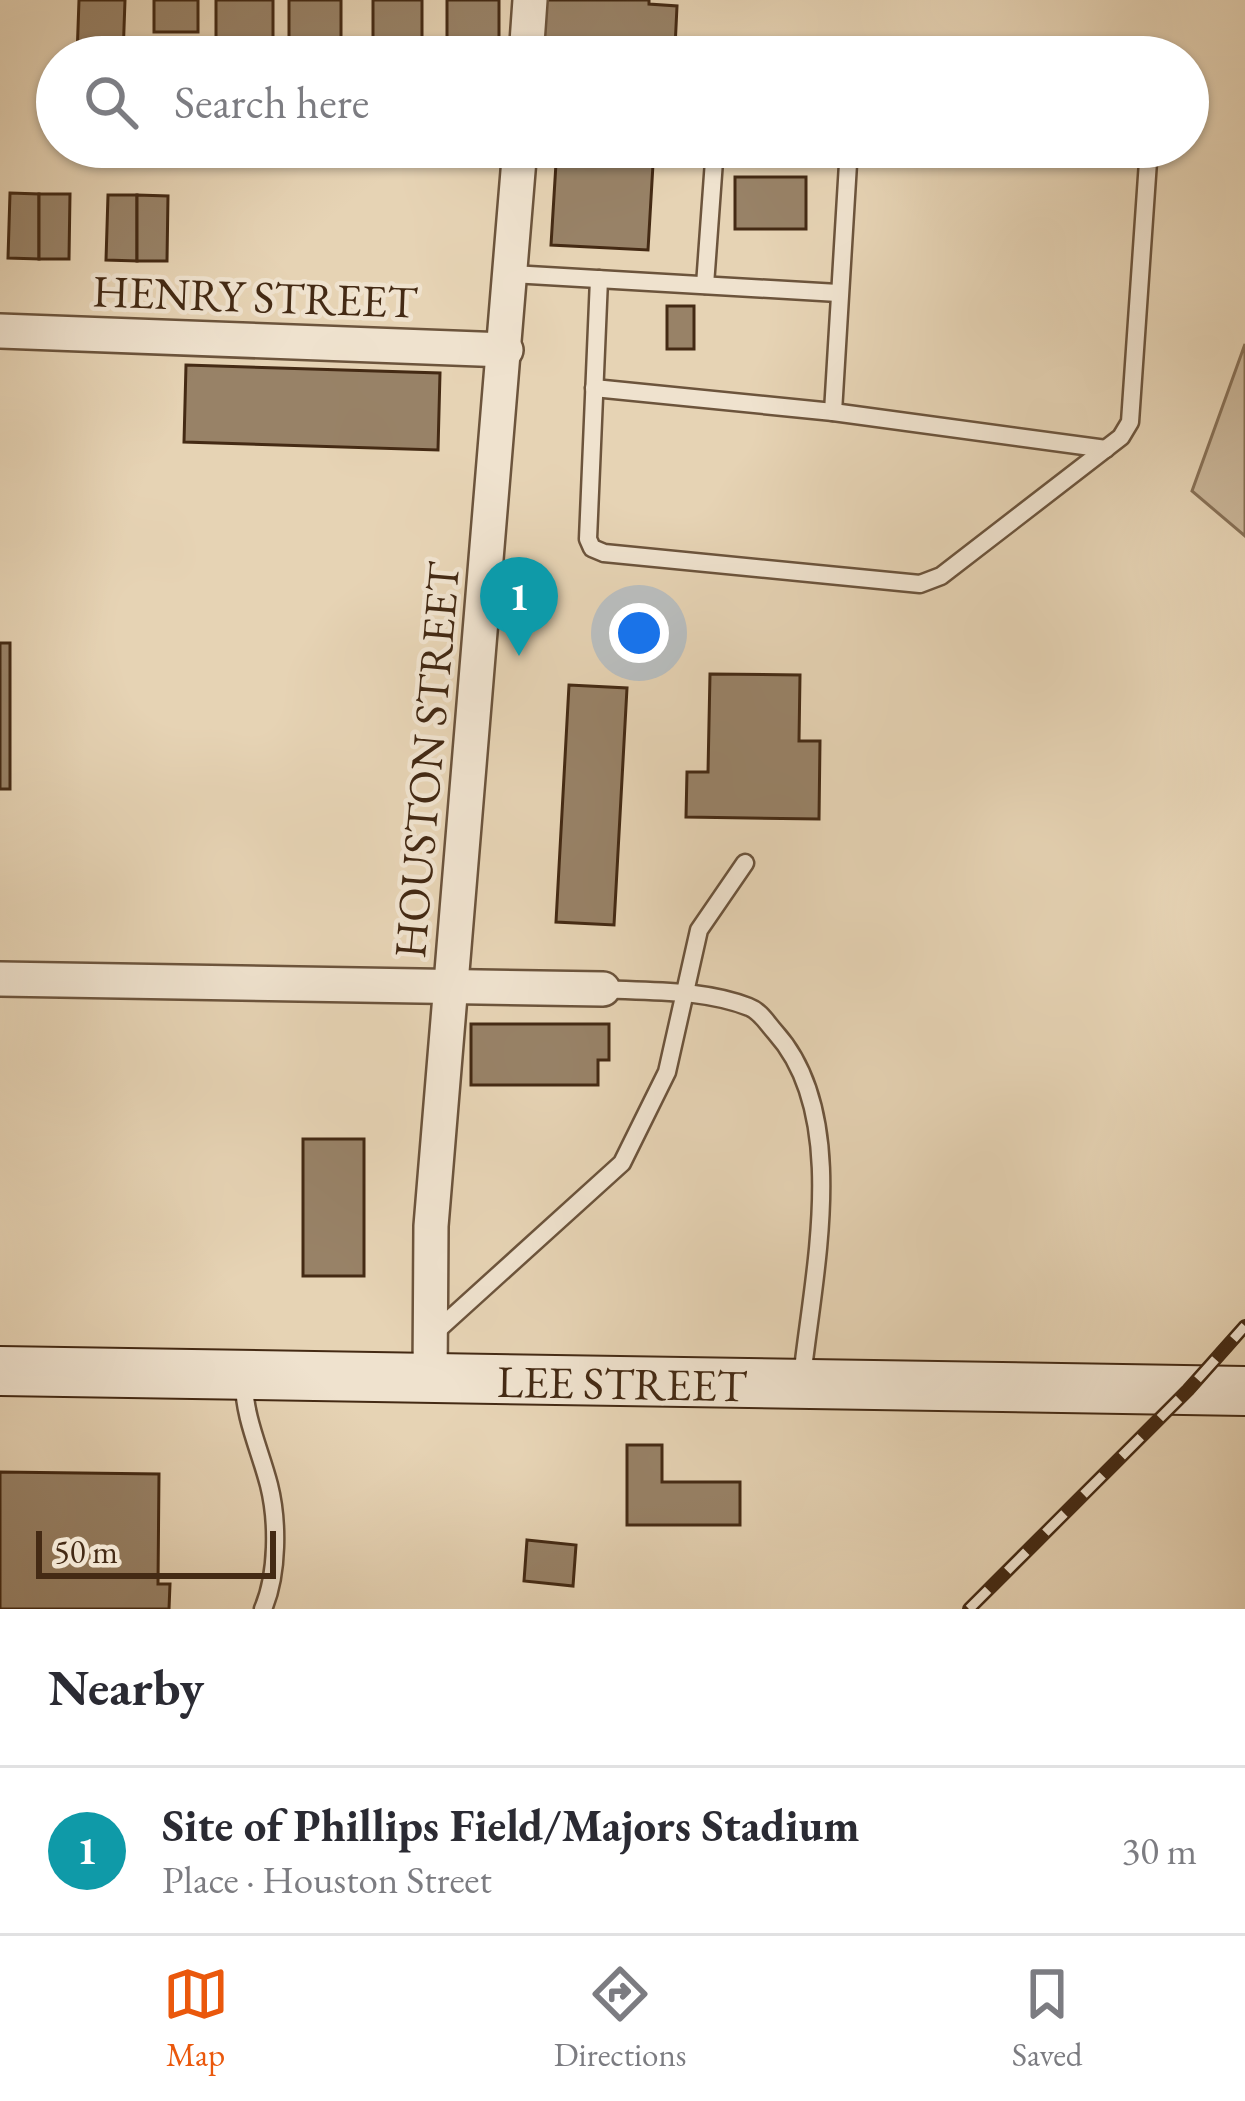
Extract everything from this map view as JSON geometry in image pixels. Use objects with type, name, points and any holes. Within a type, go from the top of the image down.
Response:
[{"type":"main road","name":"LEE STREET","points":[[0,1371],[244,1376],[430,1359],[802,1385],[1245,1390]]},
{"type":"street","points":[[527,36],[530,0]]},
{"type":"street","name":"HOUSTON STREET","points":[[430,1359],[431,1226],[519,168]]},
{"type":"street","name":"HENRY STREET","points":[[0,331],[506,350]]},
{"type":"street","points":[[0,979],[603,989]]},
{"type":"lane","points":[[705,285],[713,168]]},
{"type":"lane","points":[[832,412],[848,168]]},
{"type":"lane","points":[[599,279],[588,539],[592,548],[604,553],[920,584],[941,576],[1106,449],[1130,422],[1148,168]]},
{"type":"lane","points":[[512,274],[838,293]]},
{"type":"lane","points":[[594,388],[832,412],[1106,449]]},
{"type":"lane","points":[[430,1359],[622,1163],[667,1072],[699,929],[745,863]]},
{"type":"lane","points":[[603,989],[686,993],[754,1008],[796,1055],[813,1105],[823,1179],[802,1385]]},
{"type":"lane","points":[[244,1376],[244,1404],[271,1492],[271,1591],[263,1609]]},
{"type":"shaded area","points":[[1245,344],[1245,536],[1192,491]]},
{"type":"building","points":[[79,0],[125,0],[124,36],[78,36]]},
{"type":"building","points":[[154,0],[198,0],[198,32],[154,32]]},
{"type":"building","points":[[216,0],[273,0],[273,36],[216,36]]},
{"type":"building","points":[[289,0],[341,0],[341,36],[289,36]]},
{"type":"building","points":[[373,0],[422,0],[422,36],[373,36]]},
{"type":"building","points":[[447,0],[499,0],[499,36],[447,36]]},
{"type":"building","points":[[542,0],[649,0],[649,4],[677,6],[676,36],[540,36]]},
{"type":"building","points":[[556,168],[653,168],[648,250],[551,245]]},
{"type":"building","points":[[735,177],[806,177],[806,229],[735,229]]},
{"type":"building","points":[[10,193],[39,194],[39,259],[8,258]]},
{"type":"building","points":[[39,194],[70,194],[69,259],[39,259]]},
{"type":"building","points":[[108,195],[137,195],[137,261],[106,260]]},
{"type":"building","points":[[137,195],[168,196],[167,261],[137,261]]},
{"type":"building","points":[[667,306],[694,306],[694,349],[667,349]]},
{"type":"building","points":[[186,365],[440,373],[438,450],[184,442]]},
{"type":"building","points":[[0,643],[10,643],[10,789],[0,789]]},
{"type":"building","points":[[710,674],[800,675],[799,741],[820,741],[819,819],[686,817],[687,772],[708,772]]},
{"type":"building","points":[[569,685],[627,688],[614,925],[556,922]]},
{"type":"building","points":[[471,1024],[609,1024],[609,1060],[598,1060],[598,1085],[471,1085]]},
{"type":"building","points":[[303,1139],[364,1139],[364,1276],[303,1276]]},
{"type":"building","points":[[627,1445],[662,1445],[662,1482],[740,1482],[740,1525],[627,1525]]},
{"type":"building","points":[[0,1472],[159,1474],[158,1584],[170,1584],[169,1609],[0,1609]]},
{"type":"building","points":[[527,1540],[576,1545],[573,1586],[524,1581]]},
{"type":"railway","points":[[969,1609],[1188,1390],[1245,1326]]},
{"type":"place","name":"Site of Phillips Field/Majors Stadium","points":[[519,656]]}]
